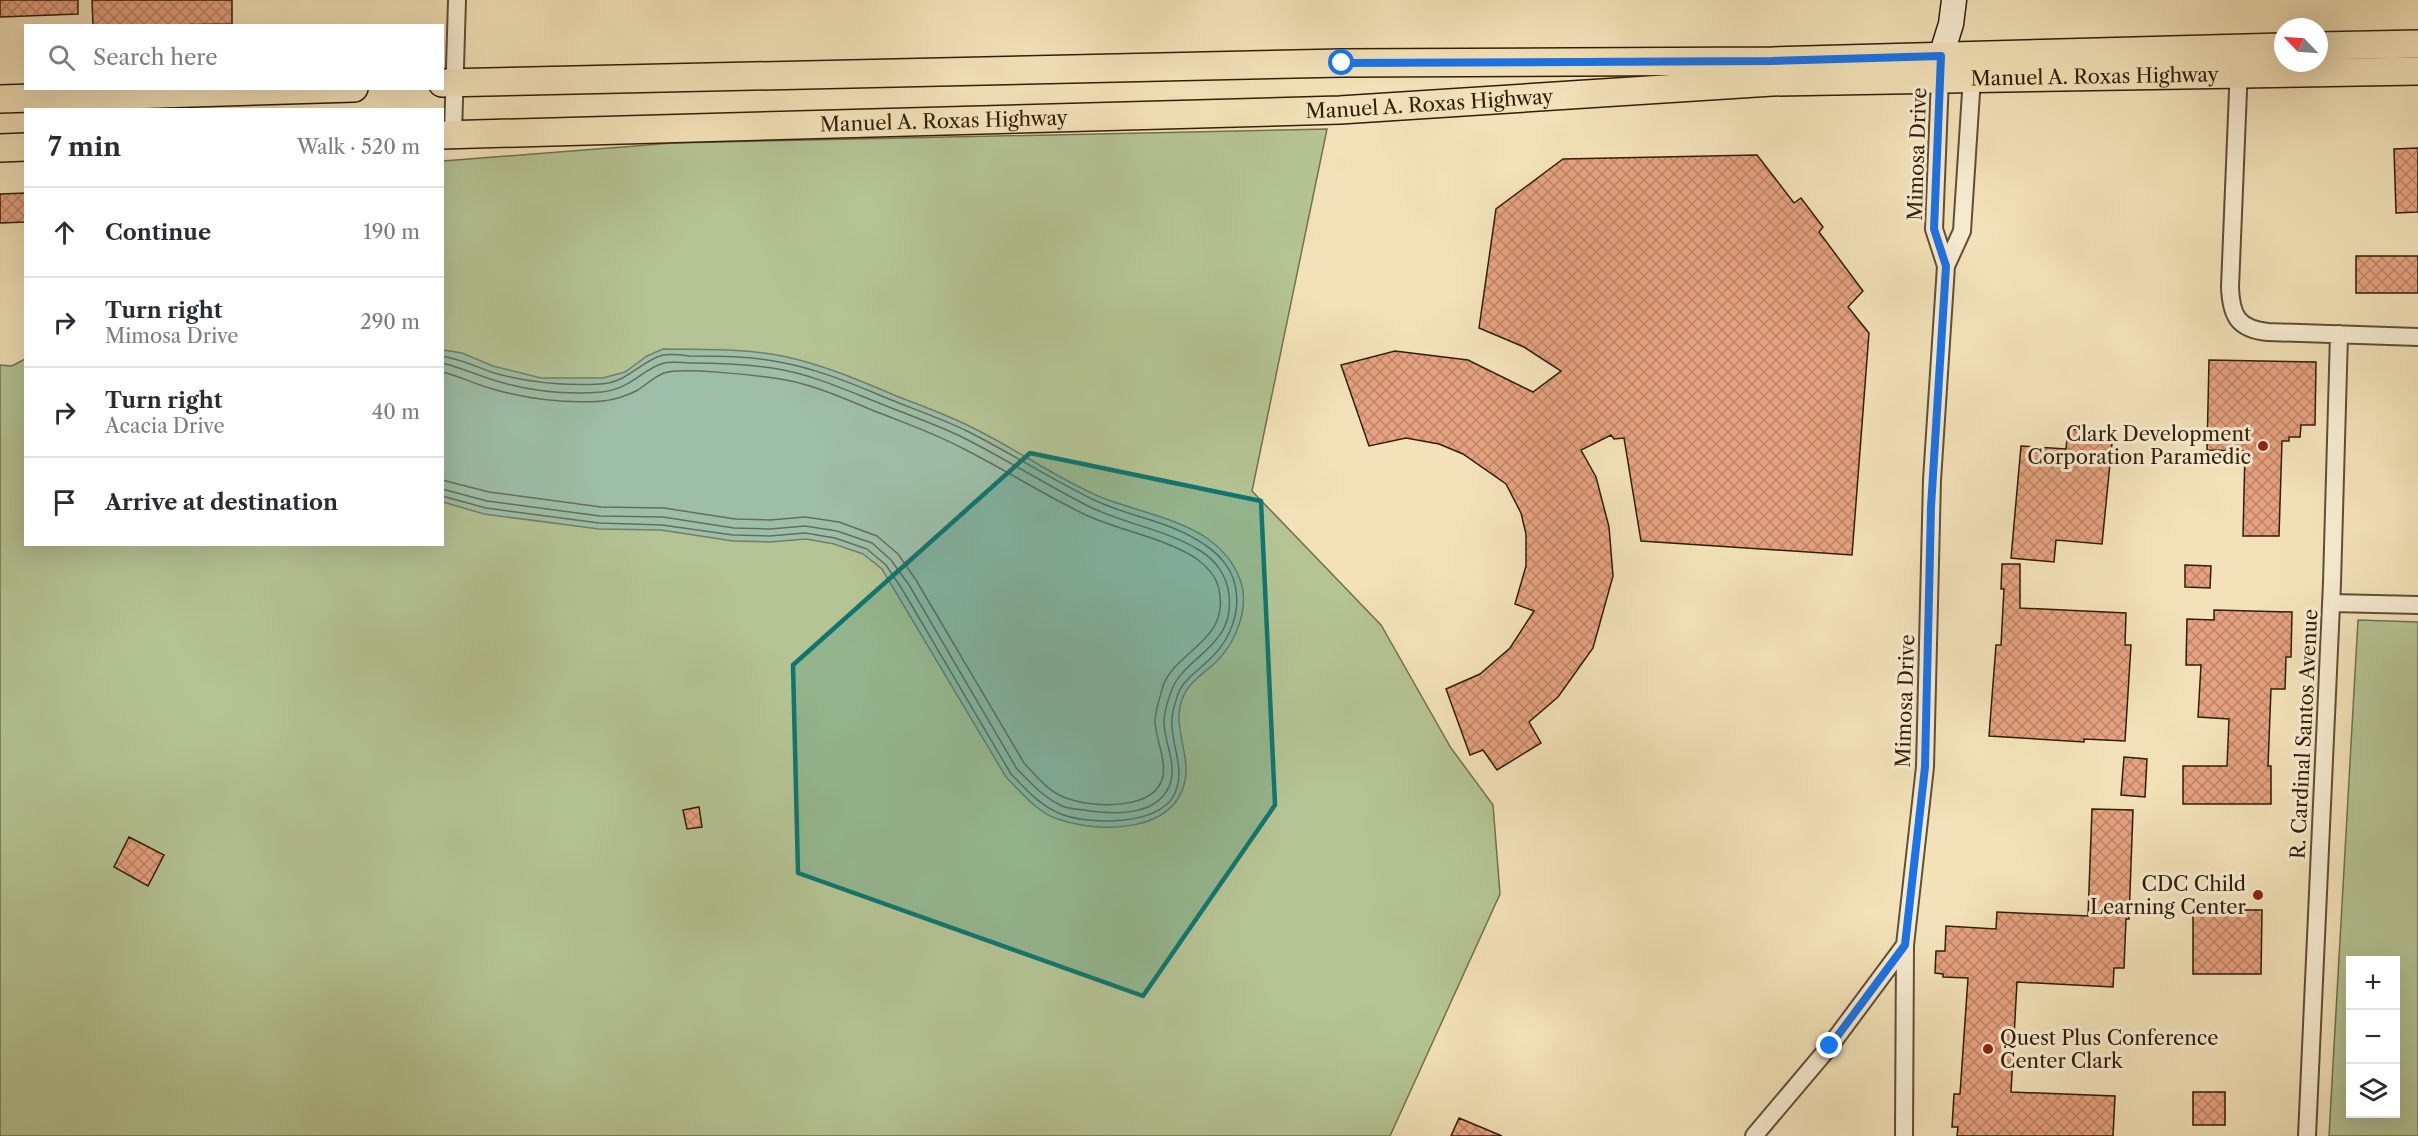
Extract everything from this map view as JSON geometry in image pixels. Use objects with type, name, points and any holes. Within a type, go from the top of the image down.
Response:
[{"type":"main road","points":[[2328,46],[2418,44]]},
{"type":"main road","name":"Manuel A. Roxas Highway","points":[[2239,60],[2274,50]]},
{"type":"main road","name":"Manuel A. Roxas Highway","points":[[448,135],[1340,110],[1772,82],[1941,67],[2239,60],[2418,70]]},
{"type":"main road","name":"Manuel A. Roxas Highway","points":[[448,83],[1342,63],[1772,61],[1941,67]]},
{"type":"main road","points":[[0,99],[290,90]]},
{"type":"main road","points":[[0,148],[24,147]]},
{"type":"street","points":[[448,135],[448,83],[458,0]]},
{"type":"street","points":[[1941,67],[1952,24],[1954,0]]},
{"type":"street","points":[[1952,24],[1972,66]]},
{"type":"street","points":[[2239,60],[2230,306],[2238,320],[2252,330],[2418,337]]},
{"type":"street","name":"Mimosa Drive","points":[[1904,1136],[1905,945],[1925,767],[1931,507],[1946,266],[1962,231],[1972,66]]},
{"type":"street","name":"Mimosa Drive","points":[[1941,67],[1934,229],[1946,266]]},
{"type":"street","name":"R. Cardinal Santos Avenue","points":[[2307,1136],[2331,603],[2339,334]]},
{"type":"street","points":[[2331,603],[2418,604]]},
{"type":"street","points":[[1754,1136],[1830,1046],[1905,945]]},
{"type":"highlighted area","points":[[1030,453],[1261,501],[1275,805],[1143,996],[798,873],[793,665]]},
{"type":"shaded area","points":[[1327,129],[1252,491],[1381,625],[1451,748],[1493,805],[1500,894],[1390,1136],[0,1136],[0,365],[12,366],[24,360],[24,546],[444,546],[444,161],[673,143]]},
{"type":"shaded area","points":[[2358,620],[2418,622],[2418,1136],[2329,1136]]},
{"type":"water","points":[[663,349],[722,350],[767,353],[812,364],[961,422],[1081,488],[1196,531],[1218,547],[1237,571],[1242,588],[1243,610],[1231,643],[1217,661],[1189,687],[1181,702],[1179,725],[1185,758],[1185,781],[1178,798],[1167,811],[1151,820],[1134,825],[1096,827],[1061,820],[1038,808],[1006,777],[882,569],[863,554],[834,544],[806,539],[770,542],[733,541],[661,530],[599,529],[484,514],[444,502],[444,350],[462,353],[493,366],[541,378],[603,378],[625,372],[647,356]]},
{"type":"building","points":[[0,0],[78,0],[78,14],[0,17]]},
{"type":"building","points":[[92,0],[232,0],[232,24],[93,24]]},
{"type":"building","points":[[2418,148],[2418,212],[2396,213],[2394,149]]},
{"type":"building","points":[[1757,155],[1794,203],[1801,198],[1823,227],[1819,232],[1863,291],[1848,307],[1869,333],[1852,555],[1641,541],[1624,438],[1614,439],[1611,435],[1581,450],[1596,477],[1609,527],[1613,576],[1593,648],[1558,697],[1529,722],[1541,743],[1497,770],[1483,750],[1470,755],[1446,689],[1480,674],[1510,648],[1534,611],[1515,604],[1526,566],[1526,534],[1521,513],[1506,484],[1463,454],[1439,444],[1406,438],[1369,446],[1341,365],[1395,351],[1468,360],[1533,392],[1561,371],[1524,347],[1479,328],[1496,209],[1563,159]]},
{"type":"building","points":[[24,193],[24,222],[0,223],[0,194]]},
{"type":"building","points":[[2356,256],[2418,256],[2418,293],[2356,293]]},
{"type":"building","name":"Clark Development Corporation Paramedic","points":[[2209,360],[2316,362],[2315,425],[2301,425],[2300,437],[2289,437],[2289,441],[2282,441],[2279,536],[2243,536],[2245,451],[2207,450]]},
{"type":"building","points":[[2068,429],[2113,433],[2102,544],[2056,540],[2054,562],[2011,558],[2021,446],[2066,449]]},
{"type":"building","points":[[2002,564],[2020,564],[2020,608],[2126,613],[2125,645],[2131,645],[2125,741],[2084,739],[2084,742],[1989,736],[1996,645],[2001,645],[2004,589],[2001,589]]},
{"type":"building","points":[[2185,565],[2211,566],[2210,588],[2185,587]]},
{"type":"building","points":[[2214,610],[2292,612],[2291,657],[2286,657],[2285,689],[2271,689],[2268,766],[2271,766],[2271,804],[2183,804],[2183,766],[2227,766],[2229,719],[2198,717],[2201,665],[2186,665],[2187,619],[2214,620]]},
{"type":"building","points":[[2124,757],[2147,759],[2145,797],[2121,795]]},
{"type":"building","points":[[699,807],[702,827],[687,829],[683,810]]},
{"type":"building","name":"Quest Plus Conference Center Clark","points":[[2092,809],[2133,810],[2129,919],[2126,919],[2124,968],[2114,968],[2113,987],[2017,982],[2011,1092],[2115,1096],[2113,1136],[1957,1136],[1958,1127],[1952,1127],[1954,1094],[1960,1094],[1968,978],[1943,977],[1943,974],[1935,973],[1936,951],[1945,951],[1946,926],[1996,929],[1997,912],[2088,916]]},
{"type":"building","points":[[129,837],[164,855],[148,886],[114,867]]},
{"type":"building","points":[[2193,910],[2262,910],[2261,974],[2193,974]]},
{"type":"building","points":[[2193,1092],[2225,1092],[2225,1125],[2193,1125]]},
{"type":"building","points":[[1459,1118],[1502,1136],[1451,1136]]},
{"type":"place","name":"Clark Development Corporation Paramedic","points":[[2263,446]]},
{"type":"place","name":"CDC Child Learning Center","points":[[2258,895]]},
{"type":"place","name":"Quest Plus Conference Center Clark","points":[[1988,1049]]},
{"type":"route","points":[[1342,63],[1772,61],[1941,56],[1934,229],[1946,266],[1931,507],[1925,767],[1919,830],[1905,945],[1830,1046]]}]
